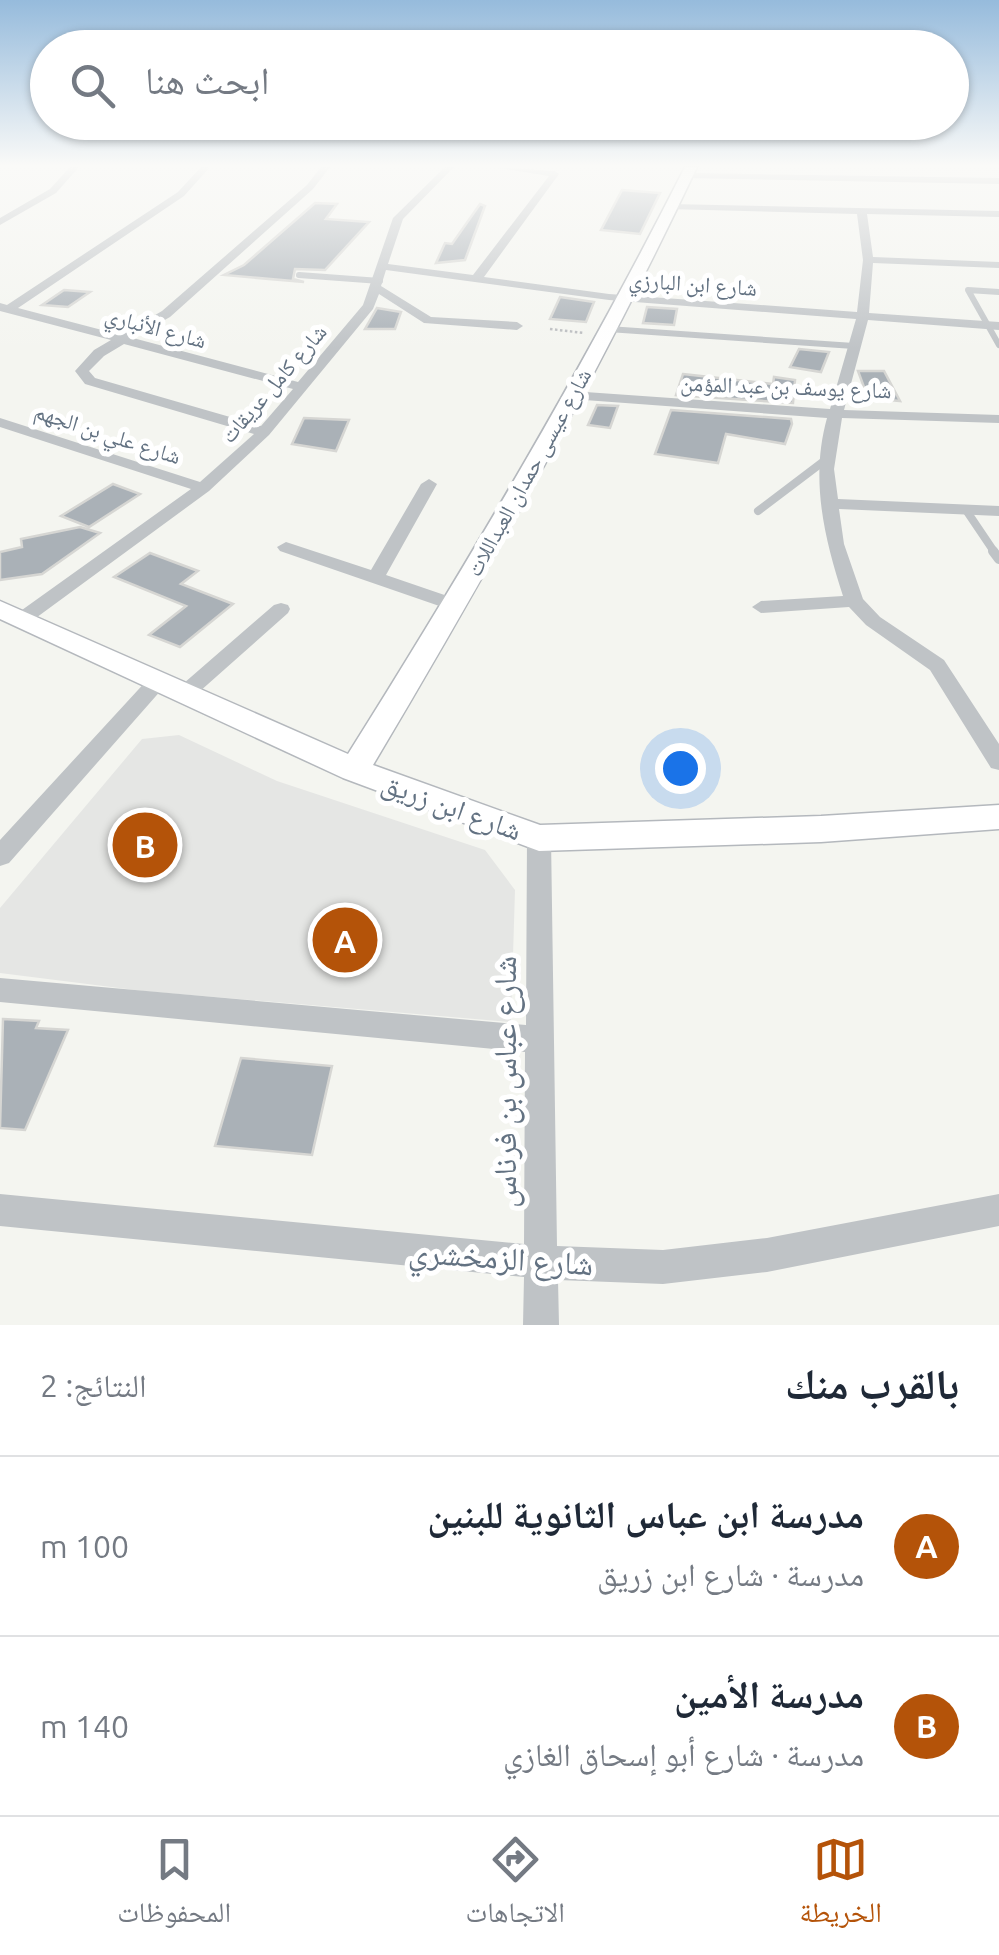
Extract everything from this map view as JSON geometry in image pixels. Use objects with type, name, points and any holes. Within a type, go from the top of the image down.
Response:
[{"type":"street","points":[[4,308],[127,229]]},
{"type":"street","points":[[263,229],[181,301],[90,361],[83,378],[264,432]]},
{"type":"street","name":"شارع كامل عريقات","points":[[11,614],[203,488],[264,432],[369,306],[395,229]]},
{"type":"street","points":[[478,277],[514,229]]},
{"type":"street","name":"شارع عيسى حمدان العبداللات","points":[[354,770],[454,605],[627,298],[660,229]]},
{"type":"street","points":[[864,229],[868,260],[863,316],[836,414],[828,458],[828,504],[854,601],[872,621],[936,665],[999,762]]},
{"type":"street","points":[[868,260],[999,266]]},
{"type":"street","name":"شارع ابن البارزي","points":[[381,279],[478,277],[627,298],[992,325]]},
{"type":"street","points":[[381,279],[428,320],[517,326]]},
{"type":"street","name":"شارع الأنباري","points":[[4,308],[301,387]]},
{"type":"street","name":"شارع يوسف بن عبد المؤمن","points":[[570,395],[836,414],[999,419]]},
{"type":"street","name":"شارع علي بن الجهم","points":[[0,422],[203,488]]},
{"type":"street","points":[[376,578],[430,484]]},
{"type":"street","points":[[828,504],[999,512]]},
{"type":"street","points":[[286,548],[454,605]]},
{"type":"street","points":[[762,607],[854,601]]},
{"type":"street","points":[[0,856],[170,689],[281,610]]},
{"type":"street","name":"شارع ابن زريق","points":[[11,614],[354,770],[538,838],[821,829],[999,817]]},
{"type":"street","name":"شارع عباس بن فرناس","points":[[538,838],[541,1325]]},
{"type":"street","points":[[0,990],[538,1040]]},
{"type":"street","name":"شارع الزمخشري","points":[[0,1210],[540,1262],[663,1267],[768,1255],[999,1210]]},
{"type":"lane","points":[[299,276],[381,279]]},
{"type":"lane","points":[[999,292],[968,290],[992,325],[999,345]]},
{"type":"lane","points":[[606,332],[854,346]]},
{"type":"lane","points":[[758,511],[828,458]]},
{"type":"lane","points":[[966,510],[999,559]]},
{"type":"path","points":[[550,329],[606,332]]},
{"type":"shaded area","points":[[179,735],[277,781],[485,850],[515,890],[511,1022],[143,991],[0,973],[0,908],[142,739]]},
{"type":"building","points":[[285,229],[363,229],[325,270],[295,269],[293,279],[304,282],[224,275],[244,265]]},
{"type":"building","points":[[463,229],[477,229],[465,260],[436,263],[445,243],[452,244]]},
{"type":"building","points":[[602,229],[643,229],[640,234]]},
{"type":"building","points":[[64,290],[90,292],[68,307],[42,305]]},
{"type":"building","points":[[560,297],[594,302],[586,322],[550,319]]},
{"type":"building","points":[[647,307],[677,309],[674,325],[643,323]]},
{"type":"building","points":[[377,308],[401,312],[395,329],[365,329]]},
{"type":"building","points":[[799,349],[829,352],[821,372],[790,367]]},
{"type":"building","points":[[858,371],[884,371],[900,401],[868,398]]},
{"type":"building","points":[[683,374],[773,384],[774,377],[795,380],[793,403],[676,395]]},
{"type":"building","points":[[597,405],[618,406],[610,428],[588,425]]},
{"type":"building","points":[[671,410],[791,419],[792,424],[785,444],[726,434],[718,463],[655,454]]},
{"type":"building","points":[[304,418],[349,420],[336,451],[292,444]]},
{"type":"building","points":[[113,484],[140,494],[89,527],[61,516]]},
{"type":"building","points":[[80,527],[100,533],[42,574],[0,580],[0,552],[22,547],[21,539]]},
{"type":"building","points":[[150,553],[198,571],[181,584],[233,604],[180,647],[149,635],[186,606],[114,577]]},
{"type":"building","points":[[3,1019],[39,1021],[36,1028],[68,1030],[25,1130],[0,1128]]},
{"type":"building","points":[[241,1058],[332,1066],[312,1155],[215,1146]]},
{"type":"place","name":"مدرسة الأمين","points":[[145,845]]},
{"type":"place","name":"مدرسة ابن عباس الثانوية للبنين","points":[[345,940]]}]
